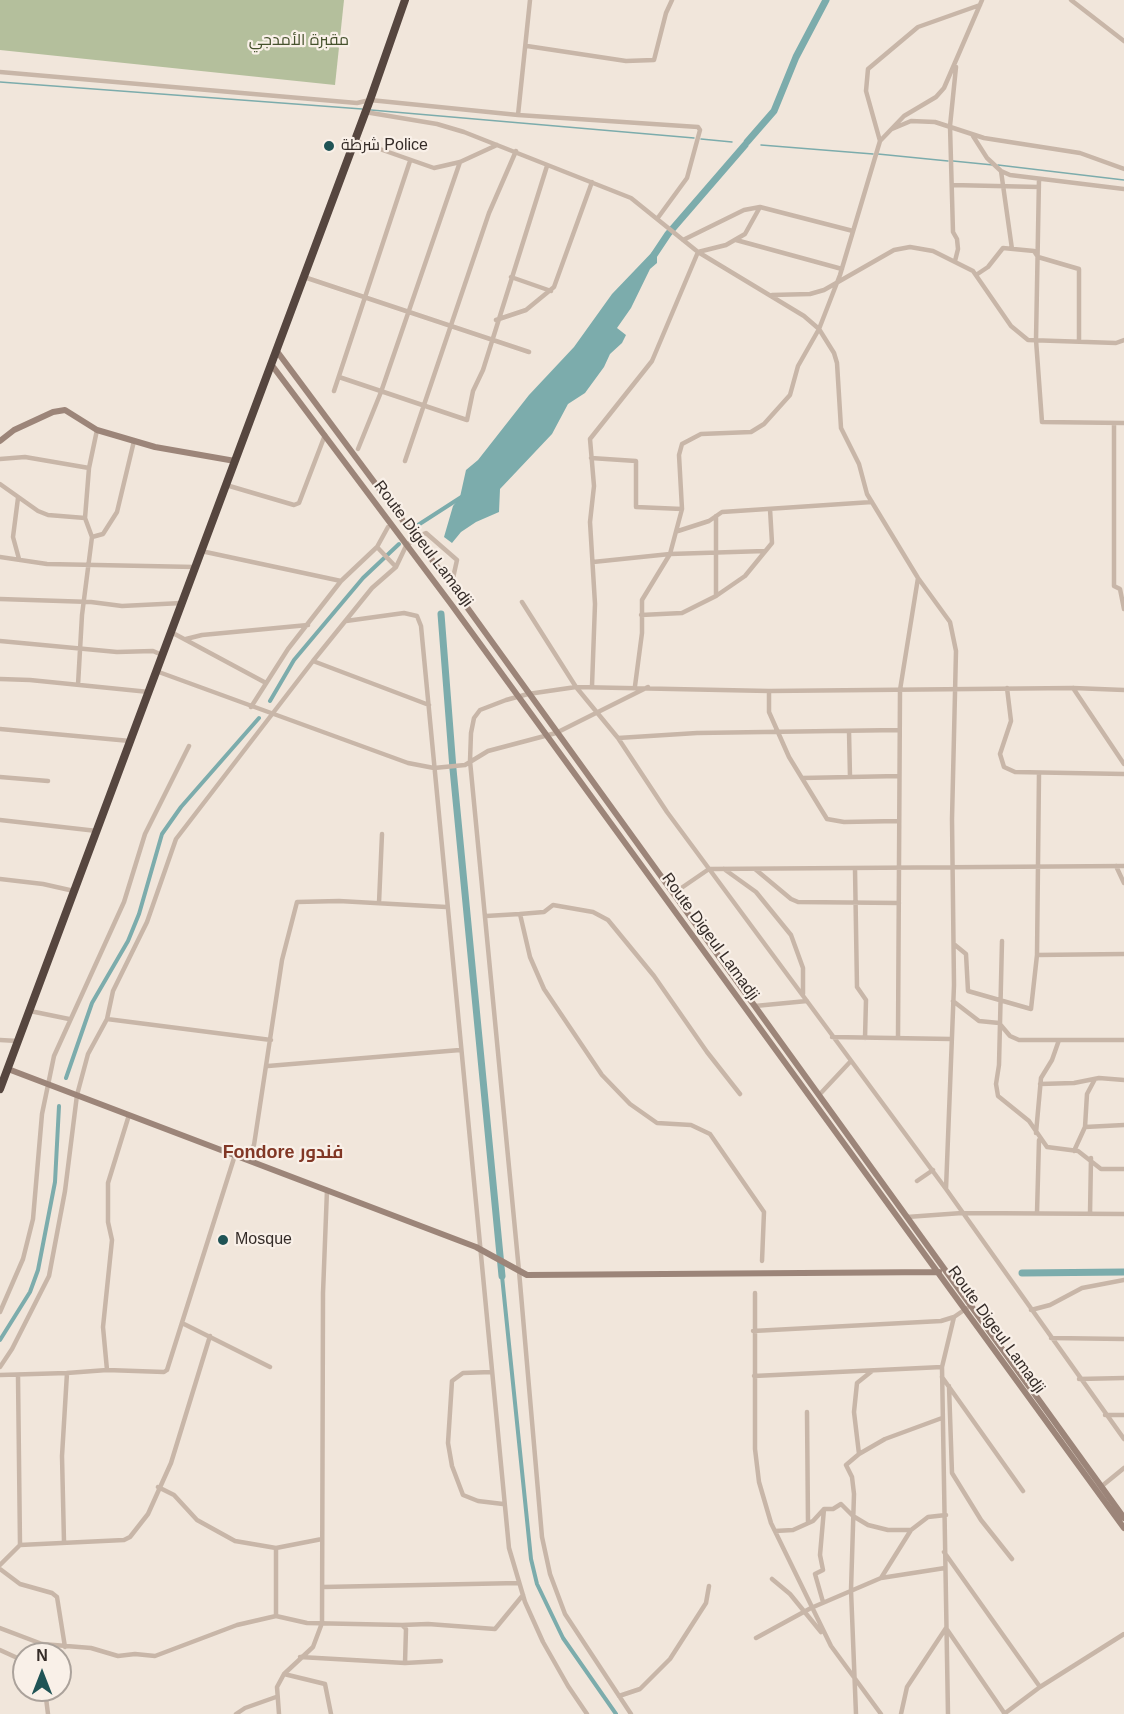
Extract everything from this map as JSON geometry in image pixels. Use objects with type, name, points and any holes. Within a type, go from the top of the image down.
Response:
[{"type":"highway","points":[[0,1089],[272,364],[405,0]]},
{"type":"main road","name":"Route Digeul Lamadji","points":[[276,350],[456,592],[1124,1518]]},
{"type":"main road","name":"Route Digeul Lamadji","points":[[272,364],[519,697],[1124,1528]]},
{"type":"main road","points":[[0,441],[14,430],[59,410],[71,412],[98,430],[134,441],[235,461]]},
{"type":"main road","points":[[8,1069],[482,1250],[527,1275],[948,1272]]},
{"type":"street","points":[[518,115],[530,0]]},
{"type":"street","points":[[526,46],[626,61],[654,60],[666,13],[672,0]]},
{"type":"street","points":[[1071,0],[1124,41]]},
{"type":"street","points":[[635,686],[642,633],[642,600],[670,554],[678,531],[682,509],[679,456],[682,444],[701,434],[751,432],[764,424],[790,395],[798,366],[819,329],[842,269],[880,141],[886,132],[904,117],[939,95],[957,61],[981,2]]},
{"type":"street","points":[[880,141],[866,91],[868,69],[918,27],[981,2]]},
{"type":"street","points":[[955,261],[958,249],[957,239],[952,232],[950,126],[957,61]]},
{"type":"street","points":[[0,72],[357,103],[370,100],[518,115],[698,127],[700,130],[687,178],[657,219]]},
{"type":"street","points":[[365,112],[436,124],[516,151],[547,166],[631,198],[698,252],[772,295],[819,329],[837,363],[843,436],[851,444],[867,494],[918,578],[950,622],[956,651],[952,868],[955,945],[946,1189]]},
{"type":"street","points":[[886,132],[917,121],[950,126],[984,138],[1080,153],[1124,169]]},
{"type":"street","points":[[968,132],[976,139],[992,165],[1010,175],[1124,189]]},
{"type":"street","points":[[354,140],[434,168],[460,162],[497,145]]},
{"type":"street","points":[[405,460],[489,213],[516,151]]},
{"type":"street","points":[[334,391],[410,161]]},
{"type":"street","points":[[358,449],[381,392],[460,162]]},
{"type":"street","points":[[339,377],[467,420],[496,320],[547,166]]},
{"type":"street","points":[[1001,171],[1008,202],[1012,249]]},
{"type":"street","points":[[1039,178],[1036,340],[1042,422],[1124,423]]},
{"type":"street","points":[[496,320],[526,310],[551,291],[592,182]]},
{"type":"street","points":[[952,185],[1039,187]]},
{"type":"street","points":[[683,240],[744,210],[760,207],[853,231]]},
{"type":"street","points":[[592,686],[593,562],[590,522],[594,486],[589,444],[591,435],[652,361],[698,252],[736,240],[748,231],[760,207]]},
{"type":"street","points":[[736,240],[842,269]]},
{"type":"street","points":[[772,295],[810,294],[903,247],[933,251],[955,261],[976,275],[1011,326],[1021,336],[1036,340],[1116,343],[1124,340]]},
{"type":"street","points":[[976,275],[988,267],[1003,248],[1034,251],[1038,257],[1050,259],[1080,271],[1079,341]]},
{"type":"street","points":[[304,277],[529,352]]},
{"type":"street","points":[[511,277],[551,291]]},
{"type":"street","points":[[1114,423],[1113,586],[1120,589],[1124,609]]},
{"type":"street","points":[[78,686],[84,602],[92,537],[85,518],[89,468],[98,430]]},
{"type":"street","points":[[226,485],[294,505],[299,503],[325,435]]},
{"type":"street","points":[[92,537],[103,534],[117,512],[134,441]]},
{"type":"street","points":[[0,459],[26,457],[89,468]]},
{"type":"street","points":[[591,458],[636,461],[636,507],[682,509]]},
{"type":"street","points":[[0,484],[18,498],[48,515],[85,518]]},
{"type":"street","points":[[18,498],[13,537],[19,559]]},
{"type":"street","points":[[678,531],[709,521],[722,512],[872,502]]},
{"type":"street","points":[[641,615],[682,613],[716,596],[745,576],[772,543],[770,509]]},
{"type":"street","points":[[716,516],[716,596]]},
{"type":"street","points":[[251,707],[341,581],[377,547],[388,527]]},
{"type":"street","points":[[0,1367],[12,1349],[49,1276],[65,1191],[77,1095],[88,1054],[107,1019],[113,991],[147,922],[176,839],[273,716],[313,661],[372,588],[396,567],[406,546],[418,536],[426,532],[457,560],[453,578],[456,592]]},
{"type":"street","points":[[377,547],[396,567]]},
{"type":"street","points":[[201,551],[341,581]]},
{"type":"street","points":[[593,562],[637,560],[670,554],[765,551]]},
{"type":"street","points":[[0,557],[47,564],[195,567]]},
{"type":"street","points":[[898,1038],[900,690],[918,578]]},
{"type":"street","points":[[0,599],[84,602],[122,606],[182,603]]},
{"type":"street","points":[[522,602],[576,687],[618,738],[667,812],[850,1062],[933,1170],[1079,1379],[1124,1439]]},
{"type":"street","points":[[346,621],[394,614],[417,616],[421,626],[446,907],[482,1250],[503,1504],[510,1554],[523,1595],[543,1642],[587,1714]]},
{"type":"street","points":[[186,639],[202,635],[308,625]]},
{"type":"street","points":[[171,632],[266,683]]},
{"type":"street","points":[[0,641],[117,652],[153,651],[162,655]]},
{"type":"street","points":[[313,661],[429,705]]},
{"type":"street","points":[[156,671],[273,716],[408,763],[434,768],[458,766],[489,752],[556,733],[649,687]]},
{"type":"street","points":[[0,679],[149,692]]},
{"type":"street","points":[[631,1714],[565,1614],[544,1554],[471,761],[471,733],[474,718],[480,710],[528,694],[592,686],[769,691],[1007,688],[1124,690]]},
{"type":"street","points":[[1007,688],[1011,721],[1000,754],[1004,767],[1015,772],[1124,774]]},
{"type":"street","points":[[1073,688],[1124,764]]},
{"type":"street","points":[[769,691],[769,712],[819,810],[830,821],[898,821]]},
{"type":"street","points":[[0,729],[130,741]]},
{"type":"street","points":[[618,738],[697,733],[899,730]]},
{"type":"street","points":[[849,731],[850,777]]},
{"type":"street","points":[[0,1311],[23,1259],[33,1219],[47,1084],[54,1056],[124,902],[145,834],[189,746]]},
{"type":"street","points":[[955,945],[966,954],[968,991],[999,998],[1030,1010],[1037,955],[1039,772]]},
{"type":"street","points":[[802,778],[898,776]]},
{"type":"street","points":[[0,777],[48,781]]},
{"type":"street","points":[[0,820],[97,831]]},
{"type":"street","points":[[379,903],[382,834]]},
{"type":"street","points":[[1116,866],[1124,883]]},
{"type":"street","points":[[674,893],[709,868],[899,869],[1124,866]]},
{"type":"street","points":[[754,868],[791,899],[806,903],[899,903]]},
{"type":"street","points":[[724,869],[756,892],[791,935],[803,968],[803,995]]},
{"type":"street","points":[[855,869],[857,987],[866,1000],[865,1038]]},
{"type":"street","points":[[0,879],[43,884],[74,891]]},
{"type":"street","points":[[245,1159],[254,1145],[268,1066],[282,960],[297,902],[446,907]]},
{"type":"street","points":[[486,915],[544,912],[553,905],[593,912],[608,920],[654,976],[740,1095]]},
{"type":"street","points":[[520,915],[530,957],[544,989],[602,1075],[630,1104],[651,1120],[665,1124],[691,1125],[710,1134],[764,1212],[762,1262]]},
{"type":"street","points":[[1002,941],[996,1093],[1029,1121],[1039,1140],[1036,1213]]},
{"type":"street","points":[[1037,955],[1124,954]]},
{"type":"street","points":[[755,1006],[807,1001]]},
{"type":"street","points":[[953,1001],[979,1021],[999,1023],[1010,1036],[1019,1040],[1124,1040]]},
{"type":"street","points":[[30,1011],[69,1019]]},
{"type":"street","points":[[107,1019],[271,1041]]},
{"type":"street","points":[[832,1037],[951,1039]]},
{"type":"street","points":[[0,1040],[18,1041]]},
{"type":"street","points":[[1036,1133],[1040,1084],[1059,1040]]},
{"type":"street","points":[[268,1066],[460,1050]]},
{"type":"street","points":[[820,1094],[850,1062]]},
{"type":"street","points":[[1040,1084],[1095,1079],[1124,1080]]},
{"type":"street","points":[[1074,1151],[1085,1126],[1087,1094],[1095,1079]]},
{"type":"street","points":[[107,1370],[103,1327],[112,1240],[108,1222],[108,1183],[129,1115]]},
{"type":"street","points":[[1085,1126],[1124,1125]]},
{"type":"street","points":[[1039,1140],[1052,1150],[1074,1151],[1091,1158],[1101,1169],[1124,1169]]},
{"type":"street","points":[[0,1375],[18,1376],[107,1370],[166,1372],[235,1155]]},
{"type":"street","points":[[1090,1215],[1091,1158]]},
{"type":"street","points":[[917,1181],[933,1170]]},
{"type":"street","points":[[279,1714],[276,1688],[284,1674],[313,1647],[322,1623],[323,1293],[327,1190]]},
{"type":"street","points":[[907,1217],[962,1213],[1124,1214]]},
{"type":"street","points":[[1031,1310],[1050,1305],[1082,1288],[1124,1280]]},
{"type":"street","points":[[755,1293],[753,1331],[755,1449],[759,1482],[775,1531],[827,1639]]},
{"type":"street","points":[[753,1331],[941,1322],[954,1317],[971,1304]]},
{"type":"street","points":[[948,1714],[942,1367],[954,1317]]},
{"type":"street","points":[[182,1323],[270,1367]]},
{"type":"street","points":[[20,1545],[123,1540],[130,1537],[148,1514],[158,1487],[171,1463],[210,1336]]},
{"type":"street","points":[[1051,1338],[1124,1339]]},
{"type":"street","points":[[754,1376],[942,1367]]},
{"type":"street","points":[[859,1454],[854,1412],[857,1383],[873,1371]]},
{"type":"street","points":[[491,1372],[463,1372],[452,1380],[448,1443],[452,1466],[463,1496],[478,1501],[503,1504]]},
{"type":"street","points":[[64,1542],[62,1456],[67,1373]]},
{"type":"street","points":[[18,1376],[20,1545],[0,1567],[20,1584],[57,1597],[64,1642]]},
{"type":"street","points":[[942,1377],[1023,1491]]},
{"type":"street","points":[[1079,1379],[1124,1378]]},
{"type":"street","points":[[949,1386],[952,1473],[981,1520],[1011,1559]]},
{"type":"street","points":[[807,1412],[808,1523]]},
{"type":"street","points":[[1105,1415],[1124,1415]]},
{"type":"street","points":[[856,1714],[851,1590],[852,1478],[846,1465],[859,1454],[885,1439],[942,1418]]},
{"type":"street","points":[[1102,1486],[1124,1468]]},
{"type":"street","points":[[158,1487],[174,1495],[197,1520],[235,1541],[276,1548],[322,1539]]},
{"type":"street","points":[[775,1531],[794,1530],[808,1523],[824,1509],[833,1509],[841,1504],[853,1516],[868,1525],[888,1530],[911,1530]]},
{"type":"street","points":[[823,1602],[815,1574],[823,1570],[820,1555],[824,1509]]},
{"type":"street","points":[[881,1578],[911,1530],[928,1516],[946,1515]]},
{"type":"street","points":[[276,1548],[276,1616]]},
{"type":"street","points":[[944,1552],[1040,1688]]},
{"type":"street","points":[[756,1638],[823,1602],[881,1578],[945,1568]]},
{"type":"street","points":[[772,1579],[790,1593],[856,1677],[881,1714]]},
{"type":"street","points":[[323,1587],[519,1583]]},
{"type":"street","points":[[619,1696],[640,1689],[669,1659],[706,1603],[709,1586]]},
{"type":"street","points":[[72,1647],[91,1648],[118,1656],[135,1654],[155,1656],[237,1625],[276,1616],[322,1623],[428,1624],[495,1629],[523,1595]]},
{"type":"street","points":[[402,1625],[406,1629],[405,1663]]},
{"type":"street","points":[[0,1628],[37,1642]]},
{"type":"street","points":[[946,1628],[1004,1714],[1124,1634]]},
{"type":"street","points":[[901,1714],[907,1687],[946,1628]]},
{"type":"street","points":[[300,1657],[405,1663],[441,1661]]},
{"type":"street","points":[[284,1674],[325,1684],[331,1714]]},
{"type":"street","points":[[236,1714],[245,1708],[276,1697]]},
{"type":"green space","name":"مقبرة الأمدجي","points":[[0,0],[344,0],[335,85],[0,50]]},
{"type":"water","points":[[657,247],[657,263],[650,269],[631,308],[617,328],[626,335],[622,343],[610,354],[604,367],[585,393],[568,404],[552,434],[500,489],[499,512],[476,522],[461,532],[452,543],[444,537],[453,506],[460,497],[466,470],[478,460],[529,395],[574,347],[612,294]]},
{"type":"waterway","points":[[747,142],[774,111],[796,57],[826,0]]},
{"type":"waterway","points":[[0,82],[362,109]]},
{"type":"waterway","points":[[371,110],[694,138]]},
{"type":"waterway","points":[[701,139],[732,142]]},
{"type":"waterway","points":[[654,255],[668,234],[745,145]]},
{"type":"waterway","points":[[761,145],[873,154]]},
{"type":"waterway","points":[[878,154],[948,161]]},
{"type":"waterway","points":[[953,161],[993,165]]},
{"type":"waterway","points":[[998,165],[1124,180]]},
{"type":"waterway","points":[[418,525],[463,496]]},
{"type":"waterway","points":[[270,701],[294,660],[363,578],[399,544]]},
{"type":"waterway","points":[[441,614],[453,769],[502,1276]]},
{"type":"waterway","points":[[66,1078],[92,1003],[128,941],[139,914],[162,834],[181,807],[259,718]]},
{"type":"waterway","points":[[0,1340],[30,1292],[38,1270],[55,1182],[59,1106]]},
{"type":"waterway","points":[[1022,1273],[1124,1272]]},
{"type":"waterway","points":[[502,1276],[531,1559],[537,1584],[563,1638],[616,1714]]},
{"type":"place","name":"شرطة Police","points":[[329,146]]},
{"type":"place","name":"Mosque","points":[[223,1240]]},
{"type":"district","name":"Fondore فندور","points":[[283,1153]]}]
